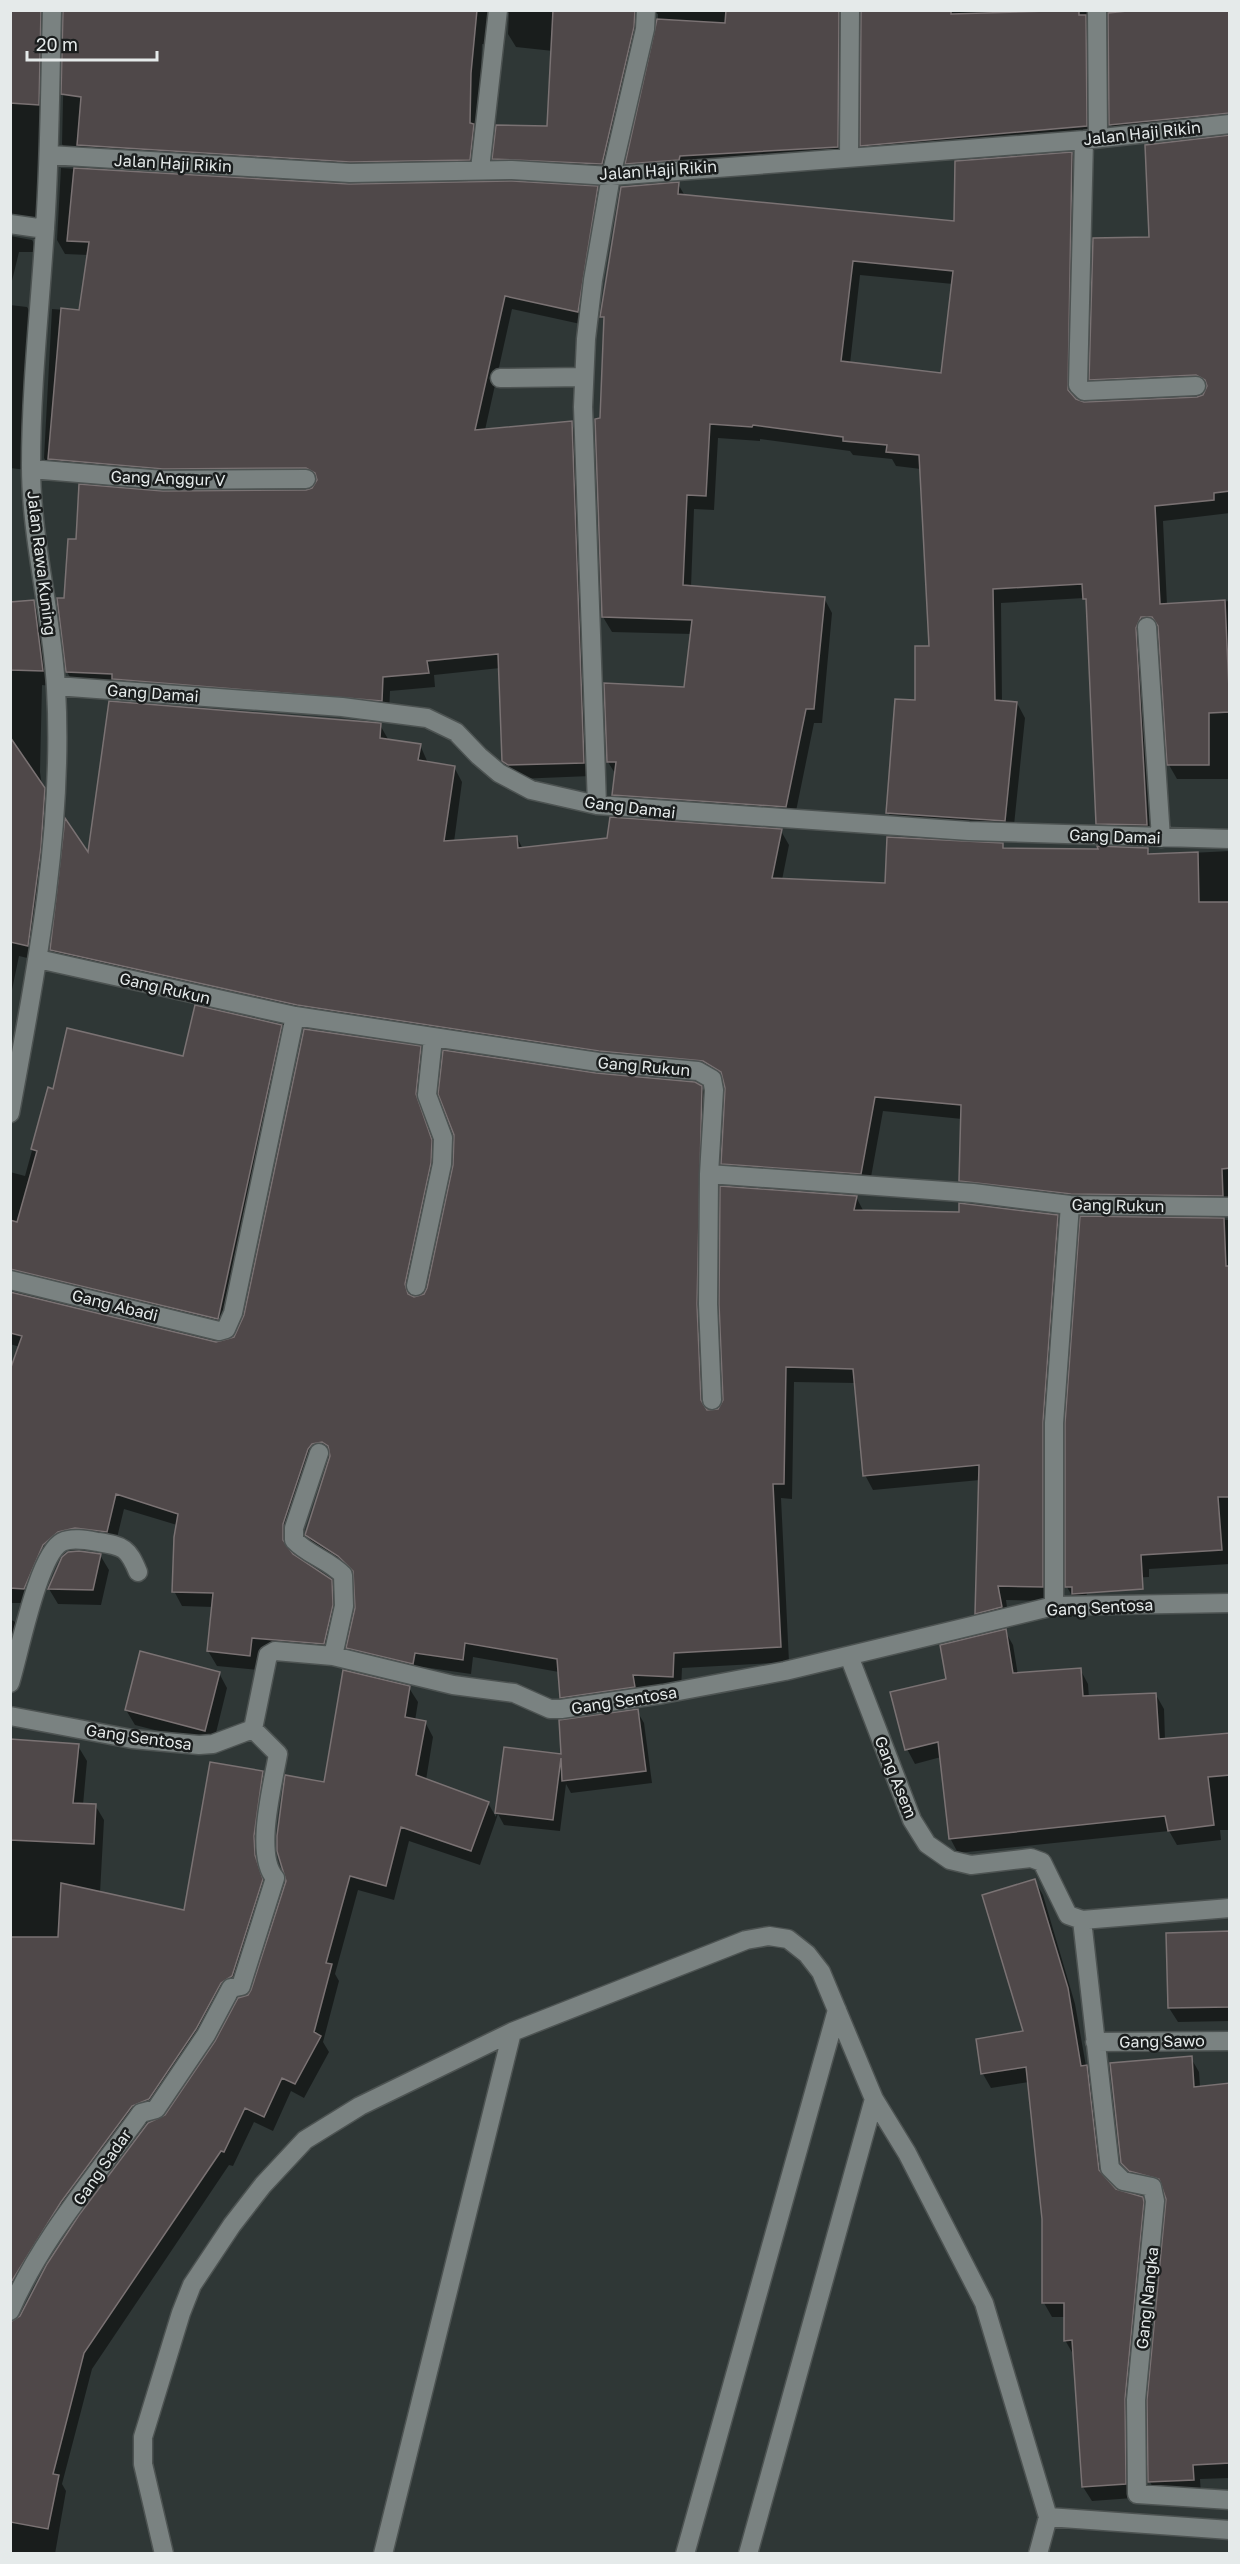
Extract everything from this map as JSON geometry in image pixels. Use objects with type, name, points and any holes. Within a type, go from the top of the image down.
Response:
[{"type":"street","name":"Jalan Rawa Kuning","points":[[10,1113],[38,959],[58,752],[56,686],[50,618],[36,535],[31,469],[34,354],[49,155],[52,10]]},
{"type":"street","points":[[480,169],[498,10]]},
{"type":"street","points":[[597,805],[584,377],[593,280],[611,176],[645,29],[646,10]]},
{"type":"street","points":[[849,156],[850,10]]},
{"type":"street","points":[[1097,10],[1078,385],[1084,391],[1196,386]]},
{"type":"street","name":"Jalan Haji Rikin","points":[[49,155],[350,174],[480,169],[611,176],[1091,138],[1230,124]]},
{"type":"street","points":[[10,224],[45,229]]},
{"type":"street","points":[[500,378],[584,377]]},
{"type":"street","name":"Gang Anggur V","points":[[31,469],[163,480],[306,479]]},
{"type":"street","points":[[1147,627],[1161,838]]},
{"type":"street","name":"Gang Damai","points":[[56,686],[342,707],[427,718],[456,732],[478,756],[499,773],[531,790],[597,805],[969,831],[1230,839]]},
{"type":"street","name":"Gang Rukun","points":[[38,959],[295,1016],[598,1062],[705,1073],[712,1079],[714,1090],[709,1174],[973,1193],[1070,1205],[1230,1208]]},
{"type":"street","name":"Gang Abadi","points":[[10,1280],[219,1331],[226,1329],[233,1313],[295,1016]]},
{"type":"street","points":[[416,1286],[442,1164],[442,1138],[427,1095],[434,1038]]},
{"type":"street","points":[[709,1174],[708,1304],[712,1400]]},
{"type":"street","points":[[1054,1606],[1054,1423],[1070,1205]]},
{"type":"street","points":[[319,1453],[294,1528],[294,1540],[303,1550],[336,1568],[343,1575],[344,1606],[333,1656]]},
{"type":"street","points":[[10,1683],[36,1589],[53,1549],[63,1541],[81,1539],[115,1544],[129,1552],[138,1572]]},
{"type":"street","name":"Gang Sentosa","points":[[10,1716],[132,1739],[199,1745],[213,1744],[253,1729],[268,1655],[275,1651],[333,1656],[453,1685],[514,1693],[550,1709],[561,1709],[663,1694],[849,1656],[1054,1606],[1230,1603]]},
{"type":"street","name":"Gang Asem","points":[[849,1656],[912,1820],[927,1844],[950,1860],[971,1865],[1031,1858],[1042,1862],[1068,1915],[1083,1920]]},
{"type":"street","name":"Gang Sadar","points":[[10,2311],[24,2280],[141,2113],[156,2109],[206,2035],[231,1988],[241,1986],[275,1878],[267,1869],[267,1821],[279,1754],[253,1729]]},
{"type":"street","points":[[1095,2042],[1083,1920],[1230,1908]]},
{"type":"street","points":[[164,2553],[146,2483],[143,2437],[192,2285],[263,2185],[305,2140],[360,2106],[512,2032],[746,1940],[769,1936],[788,1939],[807,1954],[821,1972],[874,2098],[907,2153],[984,2303],[1048,2517],[1038,2553]]},
{"type":"street","points":[[685,2553],[837,2010]]},
{"type":"street","points":[[383,2553],[512,2032]]},
{"type":"street","name":"Gang Sawo","points":[[1095,2042],[1230,2041]]},
{"type":"street","name":"Gang Nangka","points":[[1095,2042],[1110,2168],[1123,2181],[1152,2187],[1155,2201],[1136,2400],[1137,2494],[1230,2499]]},
{"type":"street","points":[[748,2553],[874,2098]]},
{"type":"street","points":[[1048,2517],[1230,2530]]},
{"type":"building","points":[[10,10],[41,10],[39,105],[10,103]]},
{"type":"building","points":[[63,10],[477,10],[471,73],[470,123],[474,124],[470,160],[350,162],[77,145],[81,97],[61,94]]},
{"type":"building","points":[[553,10],[635,10],[634,27],[602,164],[492,159],[496,125],[547,126]]},
{"type":"building","points":[[726,10],[839,10],[838,147],[680,156],[679,160],[625,164],[657,19],[725,23]]},
{"type":"building","points":[[861,10],[951,10],[951,14],[1079,10],[1079,15],[1086,15],[1087,126],[860,146]]},
{"type":"building","points":[[1137,10],[1230,11],[1230,113],[1109,125],[1108,13]]},
{"type":"building","points":[[1230,135],[1230,491],[1214,493],[1214,500],[1155,506],[1160,604],[1225,600],[1230,712],[1209,713],[1209,765],[1167,765],[1158,626],[1152,617],[1141,617],[1136,628],[1147,825],[1096,824],[1086,599],[1083,599],[1082,584],[993,589],[995,700],[1017,702],[1005,821],[886,813],[895,699],[915,700],[915,646],[929,646],[919,455],[886,452],[887,445],[843,441],[843,437],[753,425],[752,427],[710,424],[706,496],[687,495],[683,585],[825,597],[814,709],[806,709],[786,807],[612,795],[616,762],[607,762],[604,683],[684,687],[692,620],[602,617],[595,419],[600,418],[604,317],[600,317],[621,187],[679,182],[678,194],[954,221],[955,161],[1072,152],[1068,390],[1076,399],[1084,402],[1197,397],[1203,395],[1207,386],[1205,380],[1196,375],[1089,380],[1093,238],[1149,237],[1145,145]],"holes":[[[853,261],[953,271],[941,373],[841,361]]]},
{"type":"building","points":[[74,168],[349,184],[512,181],[598,186],[578,312],[505,296],[475,430],[572,421],[584,763],[508,765],[502,761],[498,654],[427,661],[429,673],[383,677],[382,701],[112,679],[112,674],[66,672],[57,598],[64,598],[68,539],[76,539],[79,484],[163,491],[306,490],[312,488],[317,480],[315,473],[306,468],[163,469],[48,459],[61,308],[79,310],[89,242],[67,241]]},
{"type":"building","points":[[34,600],[43,671],[10,670],[10,602]]},
{"type":"building","points":[[109,701],[381,723],[380,738],[421,744],[418,760],[455,766],[444,841],[517,836],[518,848],[607,838],[610,817],[782,829],[772,878],[885,883],[887,837],[1003,843],[1003,848],[1098,849],[1097,846],[1148,848],[1148,854],[1198,852],[1199,902],[1230,902],[1230,1168],[1222,1169],[1223,1196],[1071,1194],[959,1181],[961,1105],[875,1097],[861,1174],[721,1164],[725,1088],[721,1072],[703,1061],[599,1051],[297,1005],[50,950],[65,818],[88,852]]},
{"type":"building","points":[[10,737],[45,788],[41,847],[28,946],[10,942]]},
{"type":"building","points":[[195,1005],[282,1025],[218,1319],[10,1269],[10,1220],[17,1222],[37,1151],[31,1149],[48,1087],[53,1089],[67,1028],[183,1056]]},
{"type":"building","points":[[304,1029],[421,1046],[416,1094],[432,1140],[431,1163],[405,1284],[408,1294],[414,1297],[424,1294],[427,1288],[453,1165],[454,1135],[438,1094],[443,1050],[596,1073],[695,1082],[702,1086],[697,1304],[701,1400],[707,1410],[718,1409],[723,1400],[719,1304],[720,1186],[857,1196],[854,1210],[959,1212],[959,1203],[1058,1215],[1043,1422],[1043,1587],[998,1586],[1002,1607],[975,1614],[979,1465],[863,1476],[853,1369],[786,1367],[784,1484],[773,1484],[781,1647],[674,1653],[673,1677],[633,1675],[635,1687],[560,1698],[557,1659],[465,1643],[463,1660],[415,1653],[413,1664],[346,1648],[355,1608],[353,1571],[338,1556],[305,1535],[330,1456],[328,1446],[322,1442],[312,1444],[308,1449],[283,1524],[283,1540],[293,1554],[332,1580],[333,1605],[324,1644],[252,1638],[250,1656],[207,1651],[213,1593],[172,1592],[174,1537],[178,1514],[116,1494],[107,1532],[75,1528],[58,1532],[43,1545],[24,1589],[10,1588],[10,1370],[22,1336],[10,1333],[10,1292],[216,1342],[234,1337],[244,1315]]},
{"type":"building","points":[[1080,1216],[1224,1218],[1226,1266],[1230,1266],[1230,1497],[1218,1497],[1222,1550],[1141,1555],[1143,1589],[1072,1594],[1072,1587],[1065,1587],[1065,1423]]},
{"type":"building","points":[[68,1552],[101,1554],[93,1590],[48,1589],[62,1557]]},
{"type":"building","points":[[1006,1629],[1013,1673],[1081,1668],[1083,1696],[1156,1693],[1159,1739],[1230,1733],[1230,1775],[1208,1777],[1214,1825],[1168,1831],[1165,1816],[949,1839],[938,1742],[905,1750],[890,1692],[946,1679],[940,1645]]},
{"type":"building","points":[[140,1651],[220,1672],[205,1731],[125,1710]]},
{"type":"building","points":[[343,1670],[410,1686],[405,1717],[426,1721],[416,1775],[489,1802],[471,1851],[401,1827],[386,1886],[350,1876],[326,1963],[332,1964],[314,2032],[321,2036],[295,2084],[282,2078],[264,2117],[245,2108],[224,2152],[221,2151],[84,2353],[53,2474],[59,2475],[48,2529],[10,2522],[10,2322],[20,2316],[47,2264],[79,2215],[148,2123],[165,2115],[215,2041],[238,1998],[248,1995],[251,1990],[286,1881],[277,1851],[285,1775],[324,1782]]},
{"type":"building","points":[[638,1709],[646,1771],[562,1781],[561,1758],[553,1820],[495,1813],[504,1747],[561,1754],[559,1720]]},
{"type":"building","points":[[10,1739],[79,1744],[73,1803],[96,1804],[94,1844],[10,1840]]},
{"type":"building","points":[[210,1762],[263,1771],[254,1836],[255,1855],[263,1879],[232,1976],[221,1983],[196,2029],[149,2099],[132,2106],[61,2202],[10,2284],[10,1937],[58,1937],[61,1883],[184,1910]]},
{"type":"building","points":[[1035,1879],[1068,1988],[1081,2066],[1087,2065],[1099,2170],[1116,2189],[1143,2197],[1144,2202],[1125,2399],[1126,2484],[1082,2487],[1072,2340],[1064,2341],[1064,2303],[1042,2303],[1042,2219],[1026,2067],[981,2074],[976,2039],[1023,2031],[982,1895]]},
{"type":"building","points":[[1230,1931],[1230,2007],[1168,2008],[1166,1933]]},
{"type":"building","points":[[1192,2056],[1194,2087],[1230,2083],[1230,2463],[1193,2465],[1194,2480],[1148,2482],[1147,2400],[1166,2199],[1159,2179],[1129,2171],[1121,2163],[1110,2063]]}]
